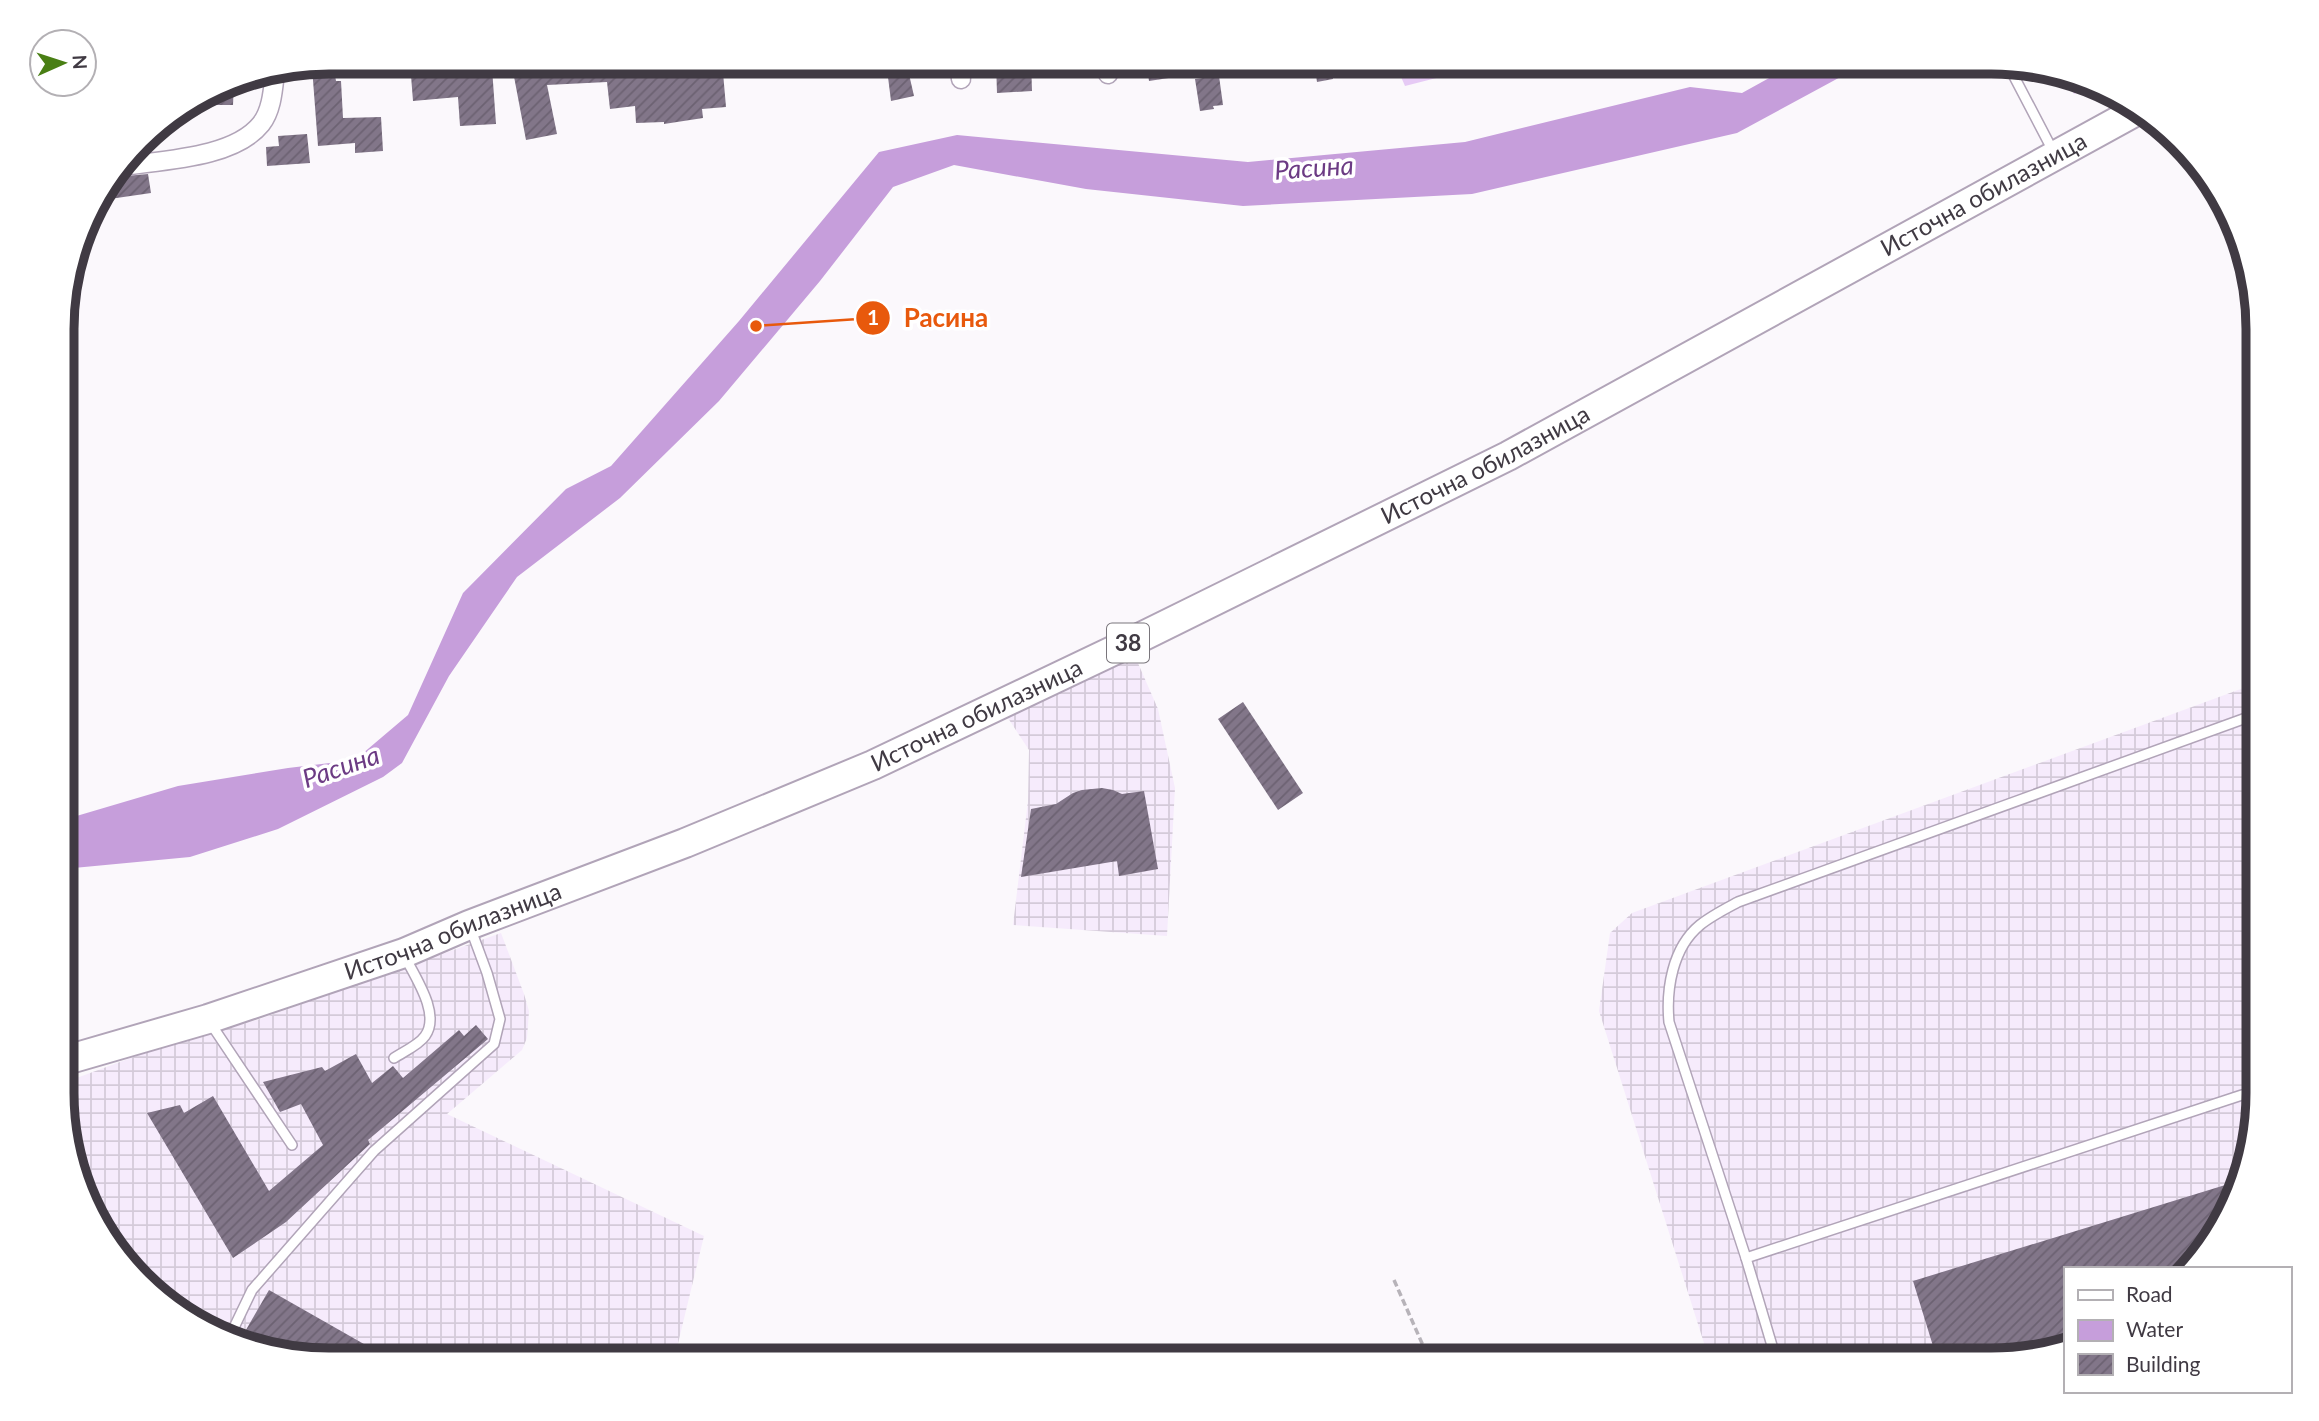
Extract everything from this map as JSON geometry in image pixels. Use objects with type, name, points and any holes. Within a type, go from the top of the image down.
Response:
[{"type":"main road","name":"Источна обилазница","points":[[74,1058],[208,1019],[404,953],[469,925],[685,843],[873,765],[1507,456],[2130,115]]},
{"type":"street","points":[[133,165],[196,156],[226,148],[254,131],[262,122],[269,109],[274,79]]},
{"type":"lane","points":[[2013,75],[2055,156]]},
{"type":"lane","points":[[1773,1348],[1669,1022],[1667,997],[1672,970],[1697,928],[1716,913],[1738,902],[2246,718]]},
{"type":"lane","points":[[233,1329],[252,1290],[374,1150],[494,1044],[500,1019],[469,925]]},
{"type":"lane","points":[[394,1058],[424,1038],[431,1024],[430,1010],[404,953]]},
{"type":"lane","points":[[208,1019],[292,1145]]},
{"type":"lane","points":[[1746,1258],[2246,1095]]},
{"type":"path","points":[[1394,1280],[1424,1348]]},
{"type":"shaded area","points":[[1400,74],[1452,74],[1405,86]]},
{"type":"shaded area","points":[[2070,86],[2081,90],[2074,94]]},
{"type":"shaded area","points":[[1134,654],[1158,709],[1175,788],[1167,936],[1013,925],[1028,801],[1029,750],[1004,712]]},
{"type":"shaded area","points":[[2246,687],[2246,1093],[2237,1159],[2219,1205],[2203,1234],[2176,1267],[2064,1267],[2064,1337],[2057,1339],[1991,1348],[1706,1348],[1599,1011],[1610,933],[1632,913]]},
{"type":"shaded area","points":[[501,933],[529,1011],[527,1038],[522,1050],[447,1114],[704,1236],[677,1348],[312,1347],[279,1343],[246,1334],[201,1313],[173,1295],[148,1273],[126,1248],[93,1190],[78,1142],[74,1079],[147,1052],[257,1020]]},
{"type":"water","points":[[1776,74],[1846,74],[1737,133],[1472,194],[1243,206],[1086,189],[954,165],[893,187],[820,281],[719,401],[620,498],[517,577],[449,676],[402,763],[383,777],[278,829],[190,857],[74,868],[74,817],[178,786],[355,760],[408,715],[463,593],[566,489],[611,466],[739,321],[879,152],[957,135],[1248,162],[1465,142],[1690,87],[1742,93]]},
{"type":"building","points":[[313,74],[335,74],[336,81],[341,81],[343,118],[381,117],[383,151],[355,153],[355,143],[318,146]]},
{"type":"building","points":[[411,74],[492,74],[496,124],[460,126],[458,97],[413,101]]},
{"type":"building","points":[[514,74],[723,74],[726,107],[702,109],[703,118],[664,124],[636,123],[635,106],[610,109],[607,82],[547,85],[557,134],[526,140]]},
{"type":"building","points":[[888,74],[909,74],[914,96],[891,101]]},
{"type":"building","points":[[996,74],[1031,74],[1032,91],[997,93]]},
{"type":"building","points":[[1148,74],[1195,74],[1149,81]]},
{"type":"building","points":[[1316,74],[1332,74],[1333,79],[1317,82]]},
{"type":"building","points":[[1219,76],[1223,105],[1200,111],[1195,79]]},
{"type":"building","points":[[234,92],[233,105],[209,105],[216,100]]},
{"type":"building","points":[[307,134],[310,163],[267,166],[266,147],[279,146],[278,136]]},
{"type":"building","points":[[148,174],[151,193],[109,199],[124,176]]},
{"type":"building","points":[[1243,702],[1303,793],[1278,810],[1218,719]]},
{"type":"building","points":[[1102,788],[1122,794],[1144,791],[1158,869],[1119,876],[1117,861],[1021,877],[1031,809],[1056,804],[1082,790]]},
{"type":"building","points":[[476,1025],[488,1039],[368,1140],[370,1144],[286,1222],[233,1258],[147,1113],[180,1105],[184,1113],[213,1096],[269,1191],[323,1145],[301,1104],[280,1112],[263,1082],[322,1067],[325,1071],[356,1054],[372,1083],[393,1066],[403,1078],[459,1030],[464,1036]]},
{"type":"building","points":[[2228,1184],[2203,1234],[2176,1267],[2064,1267],[2064,1337],[2057,1339],[2007,1347],[1934,1348],[1913,1281]]},
{"type":"building","points":[[269,1290],[371,1348],[312,1347],[279,1343],[244,1333]]},
{"type":"place","name":"Расина","points":[[756,326]]}]
